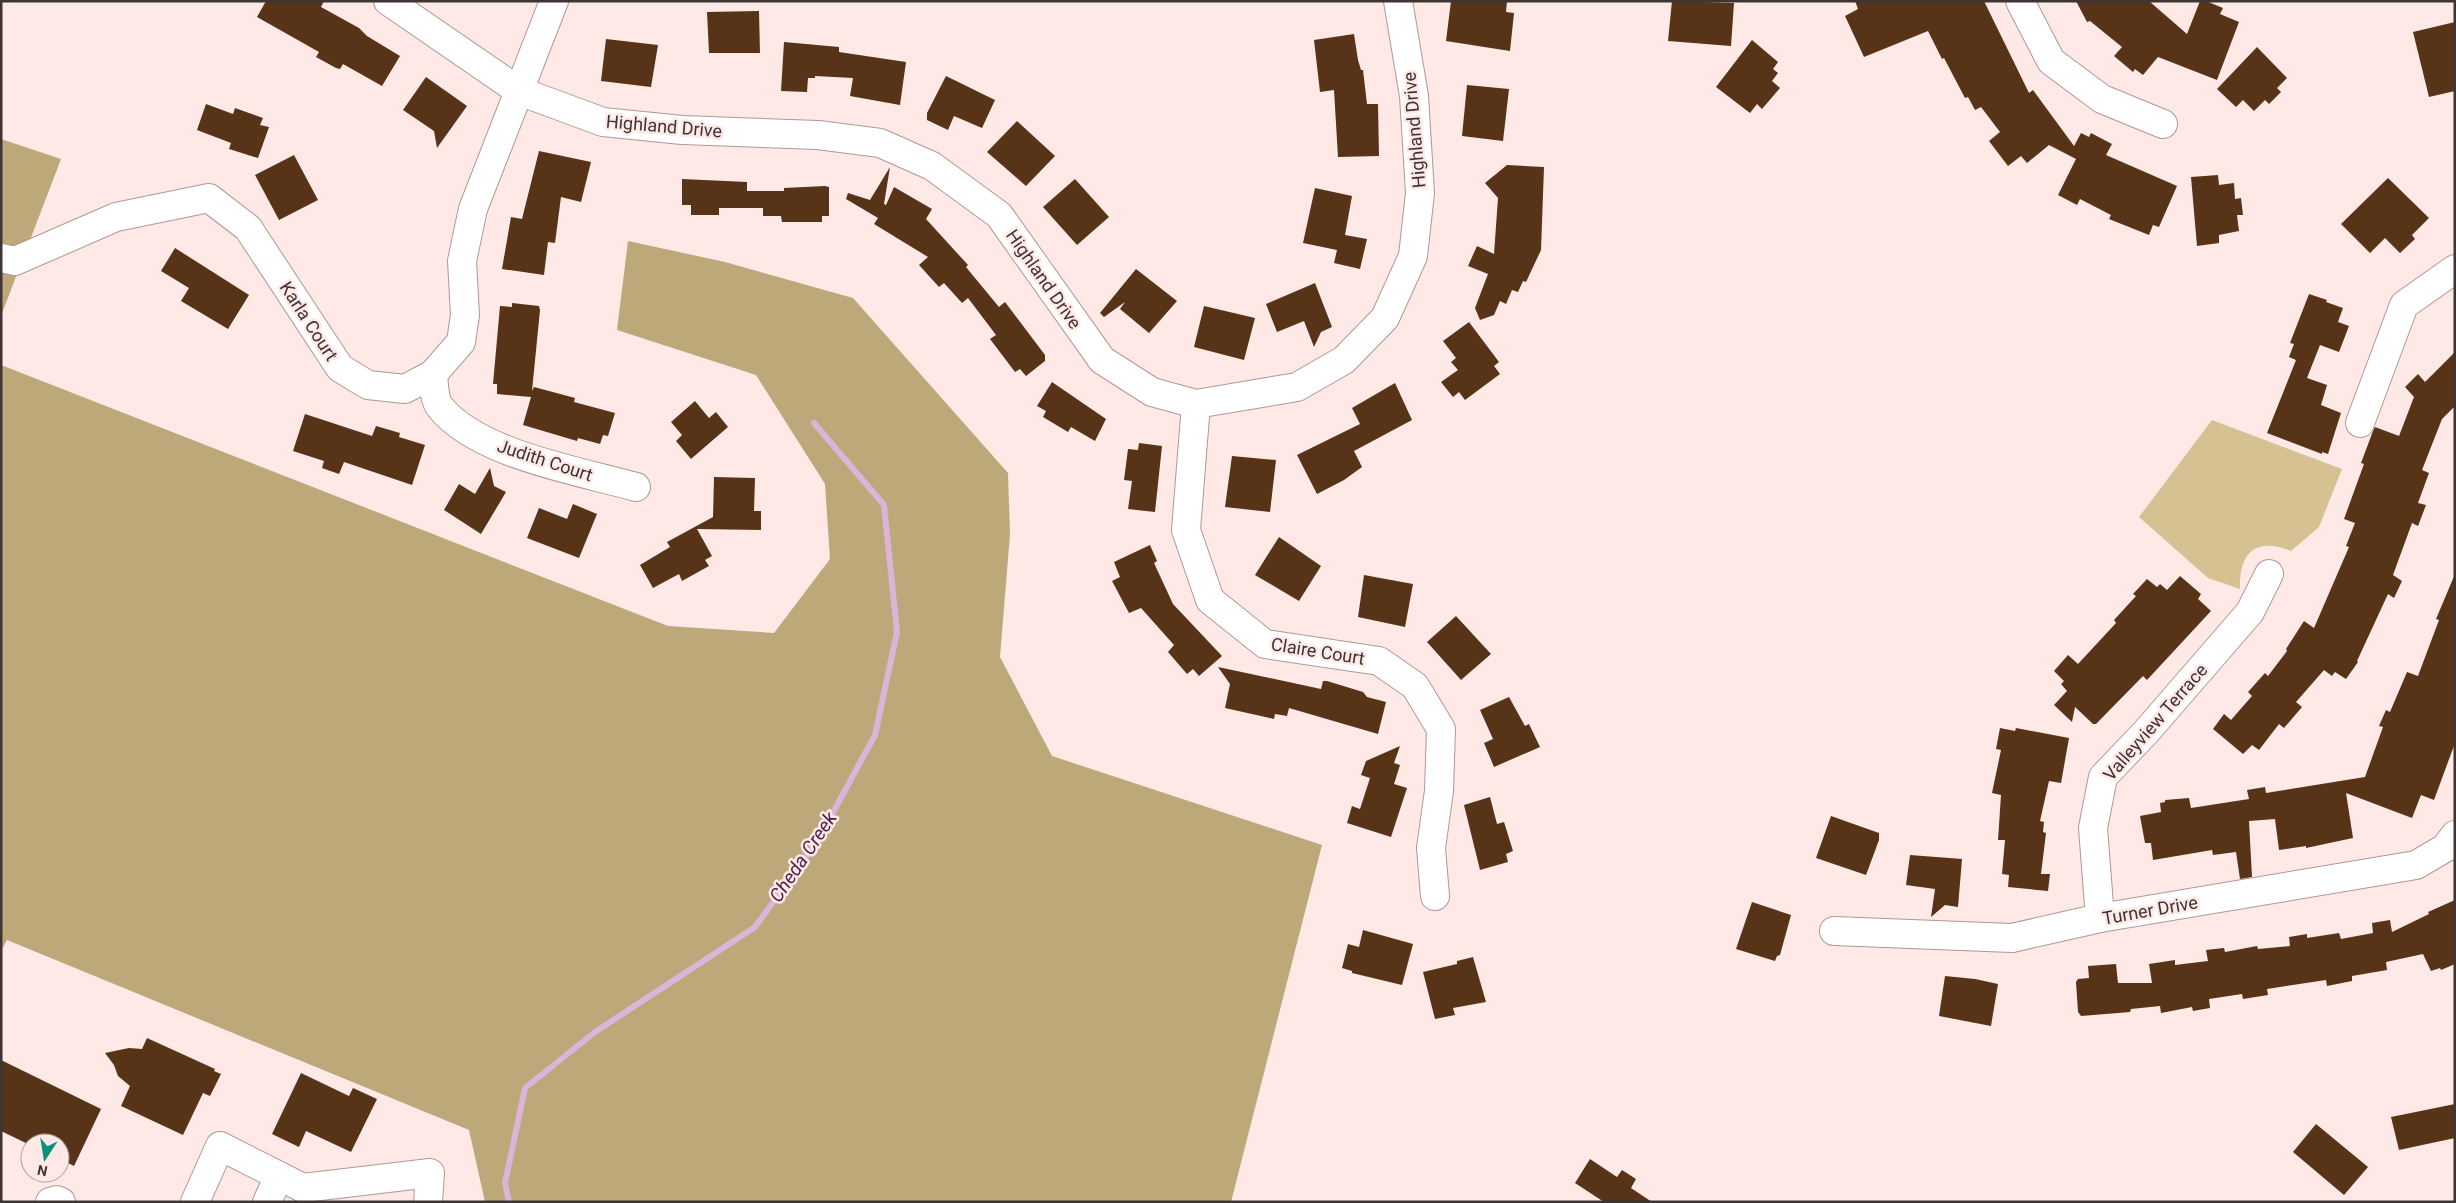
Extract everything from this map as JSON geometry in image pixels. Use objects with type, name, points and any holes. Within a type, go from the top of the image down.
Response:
[{"type":"street","name":"Highland Drive","points":[[388,1],[519,91],[603,122],[682,130],[818,135],[880,142],[932,166],[999,215],[1102,360],[1152,392],[1196,404],[1297,387],[1344,360],[1385,318],[1413,256],[1420,194],[1414,96],[1398,1]]},
{"type":"street","name":"Karla Court","points":[[1,258],[15,261],[116,217],[209,198],[248,228],[340,368],[368,384],[405,389],[433,374],[461,342],[465,315],[462,261],[473,209],[554,1]]},
{"type":"street","points":[[2020,1],[2051,61],[2102,99],[2164,124]]},
{"type":"street","points":[[2360,423],[2404,305],[2455,269]]},
{"type":"street","name":"Judith Court","points":[[433,374],[438,406],[466,431],[522,456],[636,487]]},
{"type":"street","name":"Claire Court","points":[[1196,404],[1186,530],[1210,600],[1265,644],[1379,660],[1415,686],[1441,729],[1439,790],[1431,848],[1435,896]]},
{"type":"street","name":"Valleyview Terrace","points":[[2100,918],[2093,828],[2103,777],[2146,732],[2250,612],[2269,574]]},
{"type":"street","name":"Turner Drive","points":[[1834,931],[2012,938],[2100,918],[2416,865],[2445,848],[2455,835]]},
{"type":"street","points":[[195,1202],[220,1146],[303,1188],[430,1173],[428,1202]]},
{"type":"street","points":[[267,1202],[279,1176]]},
{"type":"street","points":[[50,1202],[57,1200],[61,1202]]},
{"type":"shaded area","points":[[1,139],[61,159],[1,316]]},
{"type":"shaded area","points":[[628,241],[725,262],[853,298],[1008,473],[1010,534],[1000,657],[1052,756],[1322,845],[1231,1202],[485,1202],[469,1130],[7,940],[1,951],[1,365],[668,626],[774,633],[830,559],[825,484],[756,375],[617,330]]},
{"type":"shaded area","points":[[2212,420],[2342,469],[2319,527],[2291,551],[2268,546],[2259,547],[2252,551],[2246,557],[2243,565],[2240,576],[2240,589],[2208,578],[2139,517]]},
{"type":"building","points":[[266,1],[324,1],[321,7],[359,28],[367,36],[400,56],[382,86],[343,64],[340,69],[336,68],[316,57],[319,52],[257,17]]},
{"type":"building","points":[[1451,1],[1507,1],[1506,12],[1514,13],[1510,51],[1446,41]]},
{"type":"building","points":[[1672,1],[1734,3],[1731,46],[1668,41]]},
{"type":"building","points":[[1855,1],[1984,1],[2029,93],[2033,90],[2074,146],[2081,133],[2089,137],[2091,133],[2112,144],[2106,155],[2177,186],[2159,227],[2153,225],[2149,235],[2109,219],[2111,215],[2080,199],[2077,205],[2058,195],[2076,159],[2049,145],[2027,163],[2021,156],[2008,166],[1989,141],[2000,132],[1981,107],[1975,110],[1968,97],[1965,98],[1928,31],[1864,57],[1845,16],[1858,9]]},
{"type":"building","points":[[2076,1],[2149,1],[2187,34],[2200,1],[2206,1],[2223,8],[2220,14],[2239,22],[2217,80],[2158,57],[2143,75],[2135,69],[2133,72],[2114,56],[2122,47],[2090,21],[2087,22]]},
{"type":"building","points":[[759,11],[760,53],[709,53],[707,12]]},
{"type":"building","points":[[2455,22],[2455,91],[2429,97],[2413,32]]},
{"type":"building","points":[[1354,34],[1358,60],[1361,70],[1363,70],[1367,104],[1378,104],[1379,156],[1338,157],[1334,90],[1320,92],[1314,40]]},
{"type":"building","points":[[606,39],[658,45],[651,87],[601,81]]},
{"type":"building","points":[[1752,40],[1778,62],[1773,69],[1778,73],[1772,81],[1780,88],[1762,109],[1757,104],[1750,113],[1716,87]]},
{"type":"building","points":[[784,42],[839,47],[839,52],[906,62],[900,105],[850,96],[853,78],[815,76],[815,78],[808,78],[807,92],[781,91]]},
{"type":"building","points":[[2257,47],[2287,78],[2277,88],[2281,92],[2269,104],[2265,100],[2254,111],[2243,100],[2236,107],[2217,89]]},
{"type":"building","points":[[946,76],[995,100],[982,128],[954,116],[948,130],[927,120],[927,113]]},
{"type":"building","points":[[426,77],[467,106],[437,148],[434,131],[403,110]]},
{"type":"building","points":[[1467,85],[1509,89],[1503,141],[1462,136]]},
{"type":"building","points":[[206,104],[233,114],[235,108],[263,118],[260,125],[269,127],[258,158],[229,149],[231,143],[197,130]]},
{"type":"building","points":[[1017,121],[1055,156],[1026,186],[987,152]]},
{"type":"building","points":[[539,151],[591,162],[581,202],[561,197],[555,243],[548,242],[544,275],[502,269],[511,217],[522,219]]},
{"type":"building","points":[[294,155],[318,200],[279,220],[255,175]]},
{"type":"building","points":[[1507,165],[1544,167],[1541,250],[1526,282],[1523,281],[1518,292],[1512,290],[1506,304],[1500,301],[1494,315],[1480,320],[1475,308],[1488,274],[1468,266],[1477,246],[1494,254],[1498,198],[1485,183]]},
{"type":"building","points":[[890,167],[884,204],[886,205],[894,187],[932,209],[926,219],[968,265],[966,267],[999,307],[1005,302],[1045,355],[1045,361],[1026,376],[1020,369],[1015,372],[990,339],[996,335],[968,298],[962,303],[944,283],[939,287],[919,265],[928,257],[874,224],[878,218],[846,199],[848,193],[870,200]]},
{"type":"building","points":[[2218,175],[2219,185],[2234,183],[2235,199],[2241,198],[2243,215],[2237,215],[2239,231],[2219,235],[2219,243],[2197,246],[2191,177]]},
{"type":"building","points":[[2388,178],[2429,218],[2412,235],[2415,239],[2400,253],[2385,238],[2370,253],[2341,224]]},
{"type":"building","points":[[682,179],[747,182],[747,191],[784,191],[784,188],[829,187],[829,216],[822,216],[822,222],[782,222],[781,216],[763,216],[763,208],[719,208],[719,215],[691,215],[691,205],[682,205]]},
{"type":"building","points":[[1075,179],[1109,217],[1077,245],[1043,207]]},
{"type":"building","points":[[1315,188],[1352,196],[1345,235],[1367,239],[1360,269],[1334,263],[1337,250],[1303,243]]},
{"type":"building","points":[[175,248],[249,295],[228,329],[181,301],[189,288],[161,271]]},
{"type":"building","points":[[1136,269],[1177,301],[1149,333],[1120,309],[1125,302],[1104,317],[1100,313]]},
{"type":"building","points":[[1315,283],[1332,327],[1321,332],[1314,347],[1304,321],[1277,332],[1266,304]]},
{"type":"building","points":[[2309,294],[2343,308],[2338,322],[2349,326],[2339,352],[2320,345],[2307,378],[2327,385],[2321,405],[2341,413],[2328,454],[2322,452],[2322,454],[2267,433],[2296,360],[2289,357],[2294,344],[2290,343]]},
{"type":"building","points":[[512,303],[539,306],[540,310],[532,391],[534,387],[575,398],[574,402],[615,413],[608,436],[603,435],[600,444],[578,438],[577,441],[523,425],[531,397],[497,394],[497,384],[493,384],[500,306],[512,307]]},
{"type":"building","points":[[1204,306],[1255,318],[1244,360],[1194,347]]},
{"type":"building","points":[[1469,322],[1499,362],[1494,366],[1500,374],[1465,400],[1459,392],[1453,397],[1441,382],[1458,370],[1451,362],[1456,358],[1443,341]]},
{"type":"building","points":[[2455,352],[2455,406],[2442,419],[2422,470],[2429,473],[2418,503],[2426,505],[2418,526],[2412,523],[2393,575],[2402,581],[2394,598],[2388,594],[2358,662],[2346,679],[2335,672],[2332,676],[2324,670],[2296,702],[2302,707],[2284,728],[2279,724],[2259,750],[2252,745],[2243,754],[2213,729],[2224,714],[2231,720],[2252,696],[2248,692],[2265,673],[2268,676],[2287,651],[2286,649],[2304,621],[2314,628],[2349,547],[2346,546],[2355,523],[2344,519],[2364,464],[2361,463],[2375,427],[2399,436],[2414,397],[2405,387],[2418,374],[2425,382]]},
{"type":"building","points":[[1052,382],[1106,419],[1095,441],[1071,427],[1068,432],[1043,417],[1046,411],[1037,406]]},
{"type":"building","points":[[1395,383],[1412,420],[1354,451],[1362,467],[1344,480],[1317,494],[1297,455],[1360,424],[1352,408]]},
{"type":"building","points":[[695,401],[709,418],[716,412],[728,427],[691,459],[676,441],[682,435],[671,422]]},
{"type":"building","points":[[305,414],[372,436],[376,426],[400,433],[399,437],[425,445],[412,485],[344,462],[339,474],[322,468],[324,461],[293,451]]},
{"type":"building","points":[[1139,443],[1162,446],[1155,512],[1128,509],[1132,481],[1124,480],[1128,449],[1138,450]]},
{"type":"building","points":[[1232,456],[1276,460],[1270,512],[1225,507]]},
{"type":"building","points":[[490,468],[494,486],[506,492],[481,534],[444,510],[459,484],[475,494]]},
{"type":"building","points":[[714,477],[755,478],[754,511],[761,511],[761,530],[697,529],[712,556],[705,560],[709,566],[682,581],[679,574],[653,588],[640,565],[670,547],[667,542],[713,517]]},
{"type":"building","points":[[573,504],[597,514],[579,558],[527,538],[539,508],[567,519]]},
{"type":"building","points":[[1279,537],[1321,566],[1299,601],[1255,575]]},
{"type":"building","points":[[1150,545],[1157,561],[1154,563],[1173,604],[1222,656],[1199,676],[1193,669],[1187,674],[1168,652],[1174,645],[1141,608],[1129,613],[1112,581],[1120,577],[1114,562]]},
{"type":"building","points":[[2455,574],[2455,743],[2434,800],[2421,795],[2412,818],[2346,793],[2353,838],[2306,848],[2306,846],[2279,850],[2275,819],[2249,821],[2252,877],[2240,879],[2236,852],[2213,855],[2212,850],[2153,860],[2151,843],[2145,843],[2140,816],[2161,812],[2160,803],[2165,802],[2165,800],[2189,798],[2191,808],[2249,799],[2247,790],[2265,787],[2266,793],[2365,777],[2383,727],[2379,726],[2386,710],[2390,712],[2407,672],[2418,676],[2439,620],[2436,619]]},
{"type":"building","points":[[1364,575],[1413,584],[1405,627],[1358,617]]},
{"type":"building","points":[[2180,576],[2201,594],[2198,599],[2211,611],[2147,680],[2143,676],[2096,724],[2093,724],[2075,707],[2072,722],[2054,705],[2067,691],[2061,684],[2064,681],[2054,671],[2068,655],[2078,664],[2116,623],[2114,620],[2136,596],[2133,594],[2147,579],[2157,587],[2160,584],[2167,590]]},
{"type":"building","points":[[1456,616],[1491,654],[1461,680],[1427,642]]},
{"type":"building","points":[[1218,667],[1321,689],[1323,681],[1327,681],[1363,692],[1367,697],[1386,702],[1378,734],[1289,708],[1287,716],[1275,714],[1274,719],[1225,708],[1230,684]]},
{"type":"building","points":[[1509,697],[1525,726],[1529,724],[1540,747],[1494,767],[1484,743],[1493,739],[1480,710]]},
{"type":"building","points":[[2000,728],[2015,731],[2016,728],[2069,738],[2061,783],[2049,781],[2040,821],[2044,822],[2043,832],[2046,833],[2041,874],[2050,874],[2048,891],[2008,887],[2009,875],[2002,874],[2005,840],[1998,840],[2001,795],[1992,793],[2001,750],[1996,749]]},
{"type":"building","points":[[1400,746],[1394,763],[1400,765],[1394,784],[1407,788],[1391,837],[1347,823],[1352,806],[1360,809],[1370,778],[1361,775],[1366,761]]},
{"type":"building","points":[[1490,797],[1497,824],[1504,822],[1513,851],[1506,854],[1508,862],[1480,870],[1464,805]]},
{"type":"building","points":[[1831,816],[1879,833],[1879,840],[1866,875],[1816,858]]},
{"type":"building","points":[[1910,855],[1962,859],[1958,907],[1945,905],[1931,917],[1935,889],[1906,885]]},
{"type":"building","points":[[2455,900],[2455,964],[2441,970],[2440,968],[2431,971],[2423,954],[2386,962],[2387,970],[2352,976],[2352,981],[2327,986],[2326,980],[2267,989],[2268,995],[2243,999],[2242,994],[2209,999],[2210,1008],[2193,1011],[2192,1007],[2161,1013],[2160,1006],[2131,1009],[2130,1012],[2081,1016],[2078,1012],[2076,982],[2078,979],[2089,978],[2088,966],[2116,964],[2118,983],[2152,983],[2149,964],[2175,960],[2175,965],[2208,961],[2206,950],[2224,948],[2225,952],[2257,946],[2258,949],[2290,946],[2289,937],[2307,934],[2307,938],[2339,933],[2341,939],[2373,933],[2372,923],[2390,920],[2392,932],[2429,914],[2428,912]]},
{"type":"building","points":[[1752,902],[1791,915],[1780,955],[1777,956],[1775,961],[1736,949]]},
{"type":"building","points":[[1363,930],[1413,944],[1402,985],[1352,973],[1352,971],[1342,968],[1348,944],[1359,947]]},
{"type":"building","points":[[1473,957],[1486,1002],[1453,1008],[1455,1015],[1435,1019],[1423,972],[1457,964],[1457,961]]},
{"type":"building","points":[[1945,976],[1975,979],[1998,984],[1991,1026],[1939,1016]]},
{"type":"building","points":[[147,1038],[215,1069],[214,1071],[221,1074],[210,1096],[203,1093],[183,1135],[121,1106],[130,1086],[118,1076],[114,1065],[105,1053],[129,1048],[142,1049]]},
{"type":"building","points":[[1,1060],[101,1109],[74,1166],[70,1164],[70,1133],[20,1133],[20,1140],[1,1131]]},
{"type":"building","points":[[301,1073],[349,1096],[353,1088],[377,1099],[351,1152],[306,1131],[299,1147],[272,1134]]},
{"type":"building","points":[[2455,1104],[2455,1138],[2399,1150],[2391,1117]]},
{"type":"building","points":[[2316,1124],[2368,1167],[2344,1195],[2293,1152]]},
{"type":"building","points":[[1590,1159],[1617,1177],[1622,1170],[1636,1179],[1631,1188],[1652,1202],[1604,1202],[1575,1183]]},
{"type":"waterway","name":"Cheda Creek","points":[[509,1202],[505,1183],[525,1088],[595,1032],[755,927],[817,842],[875,735],[897,632],[884,505],[814,423]]}]
